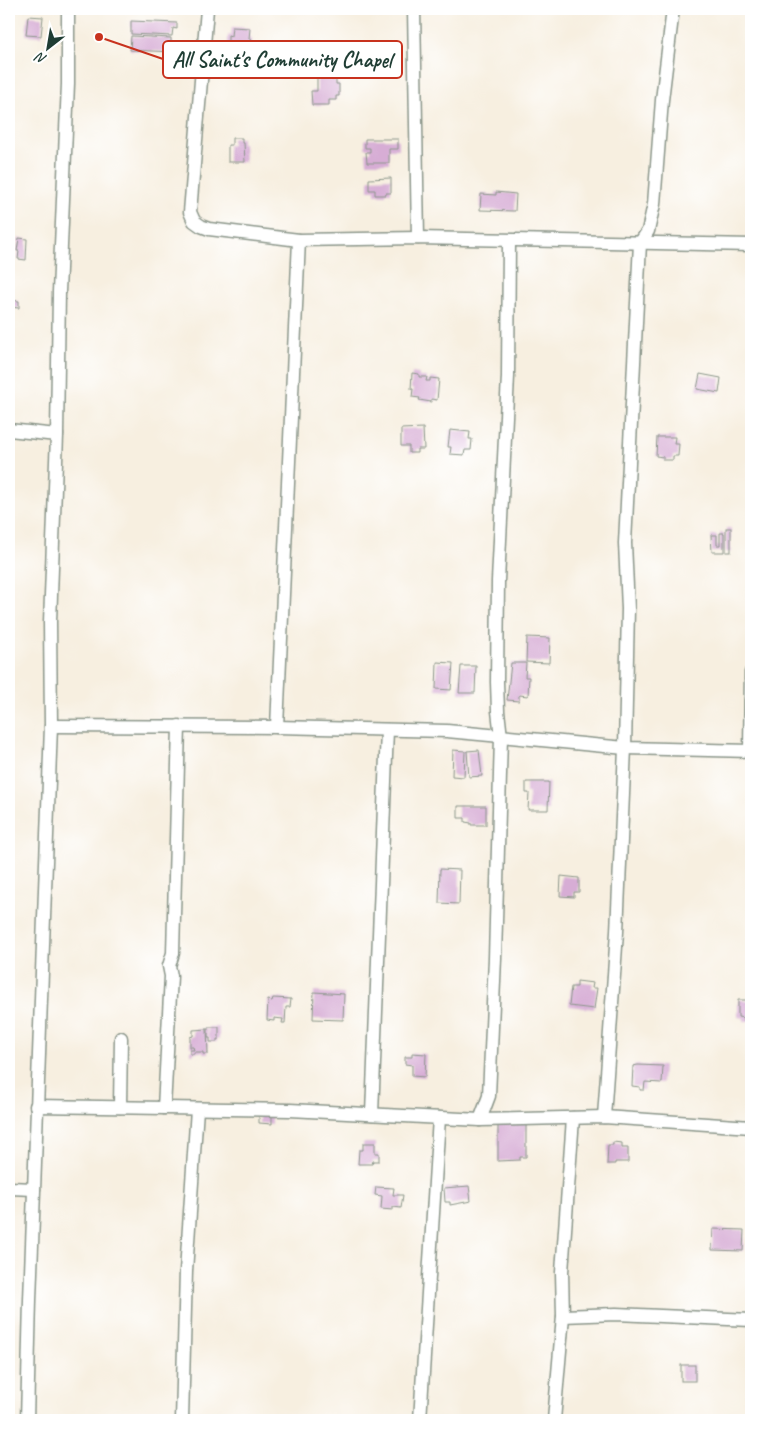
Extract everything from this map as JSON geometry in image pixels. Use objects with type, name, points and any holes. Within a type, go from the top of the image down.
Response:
[{"type":"street","points":[[27,1420],[36,1106],[51,726],[50,622],[57,435],[59,292],[68,84],[68,9]]},
{"type":"street","points":[[207,9],[191,217],[201,226],[210,229],[299,240],[418,238],[751,245]]},
{"type":"street","points":[[414,9],[418,238]]},
{"type":"street","points":[[604,1117],[616,951],[625,748],[628,609],[625,543],[640,243],[648,231],[654,204],[662,100],[673,9]]},
{"type":"street","points":[[277,727],[299,240]]},
{"type":"street","points":[[480,1120],[489,1096],[496,958],[501,737],[497,682],[498,599],[508,376],[509,241]]},
{"type":"street","points":[[9,430],[57,435]]},
{"type":"street","points":[[51,726],[277,727],[447,731],[625,748],[751,750],[751,672]]},
{"type":"street","points":[[164,1108],[171,976],[169,966],[173,953],[179,726]]},
{"type":"street","points":[[372,1114],[387,730]]},
{"type":"street","points":[[120,1107],[122,1038]]},
{"type":"street","points":[[36,1106],[197,1108],[480,1120],[604,1117],[751,1127]]},
{"type":"street","points":[[182,1420],[186,1271],[197,1108]]},
{"type":"street","points":[[420,1420],[439,1118]]},
{"type":"street","points":[[554,1420],[563,1316],[562,1272],[574,1118]]},
{"type":"street","points":[[9,1188],[34,1189]]},
{"type":"street","points":[[563,1316],[616,1314],[751,1320]]},
{"type":"building","points":[[28,16],[43,17],[41,36],[26,35]]},
{"type":"building","points":[[131,21],[177,23],[177,29],[173,28],[172,36],[131,34]]},
{"type":"building","points":[[232,27],[250,28],[249,39],[252,39],[252,47],[249,47],[249,53],[230,51],[228,35],[231,36]]},
{"type":"building","points":[[131,36],[171,38],[173,52],[130,50]]},
{"type":"building","points":[[326,73],[331,73],[332,80],[336,79],[336,84],[339,84],[339,96],[336,96],[336,100],[329,100],[329,105],[312,105],[311,91],[317,91],[317,77],[325,77]]},
{"type":"building","points":[[232,138],[242,138],[245,162],[228,162],[228,145],[232,145]]},
{"type":"building","points":[[365,139],[398,139],[398,149],[389,149],[389,163],[367,163],[366,152],[370,152],[370,148],[365,148]]},
{"type":"building","points":[[391,178],[391,193],[375,195],[375,190],[369,190],[369,179]]},
{"type":"building","points":[[496,192],[516,194],[515,211],[480,210],[481,194],[496,195]]},
{"type":"building","points":[[19,238],[27,239],[26,260],[18,259]]},
{"type":"building","points":[[9,300],[19,301],[19,308],[9,307]]},
{"type":"building","points":[[412,373],[419,374],[419,377],[427,377],[426,381],[430,381],[430,378],[439,379],[437,400],[431,399],[431,402],[412,397]]},
{"type":"building","points":[[700,374],[721,378],[719,393],[697,389]]},
{"type":"building","points":[[423,428],[424,449],[417,449],[417,453],[409,453],[409,446],[401,446],[401,429]]},
{"type":"building","points":[[450,430],[470,432],[469,439],[472,439],[471,450],[465,450],[464,455],[450,454],[451,447],[448,447]]},
{"type":"building","points":[[657,437],[675,437],[674,444],[679,444],[678,456],[673,456],[673,460],[663,460],[663,457],[656,456]]},
{"type":"building","points":[[726,528],[731,528],[731,552],[726,552]]},
{"type":"building","points":[[720,533],[724,533],[724,552],[712,552],[711,535],[717,535],[717,545],[720,545]]},
{"type":"building","points":[[9,584],[11,584],[10,600],[9,600]]},
{"type":"building","points":[[527,637],[550,638],[549,663],[526,662]]},
{"type":"building","points":[[437,662],[453,663],[451,690],[436,689]]},
{"type":"building","points":[[511,663],[526,663],[525,677],[529,677],[528,696],[519,695],[519,701],[507,700]]},
{"type":"building","points":[[461,666],[476,666],[475,693],[459,693]]},
{"type":"building","points":[[453,750],[465,751],[464,777],[452,776]]},
{"type":"building","points":[[479,750],[482,776],[469,777],[467,751]]},
{"type":"building","points":[[526,782],[549,782],[548,810],[528,810],[529,793],[526,793]]},
{"type":"building","points":[[458,806],[486,806],[486,825],[471,825],[471,823],[465,822],[465,818],[458,818]]},
{"type":"building","points":[[440,869],[460,870],[459,904],[439,903]]},
{"type":"building","points":[[561,876],[579,878],[579,892],[574,892],[574,897],[560,896]]},
{"type":"building","points":[[577,981],[593,983],[592,988],[597,988],[594,1009],[569,1006],[571,987],[577,987]]},
{"type":"building","points":[[314,992],[344,994],[343,1020],[313,1019]]},
{"type":"building","points":[[273,998],[291,999],[290,1007],[286,1007],[285,1023],[282,1023],[283,1019],[274,1018],[274,1021],[267,1020],[268,1000],[272,1001]]},
{"type":"building","points":[[738,1000],[751,1000],[751,1021],[744,1021],[744,1018],[738,1017]]},
{"type":"building","points":[[208,1027],[219,1027],[219,1039],[217,1039],[217,1042],[210,1042]]},
{"type":"building","points":[[207,1029],[208,1054],[194,1052],[194,1054],[190,1054],[190,1050],[194,1050],[193,1047],[190,1047],[190,1037],[193,1036],[193,1030]]},
{"type":"building","points":[[412,1053],[426,1054],[425,1077],[412,1076],[412,1065],[405,1064],[405,1057],[412,1057]]},
{"type":"building","points":[[633,1066],[663,1066],[662,1083],[645,1082],[644,1090],[640,1090],[640,1087],[632,1086]]},
{"type":"building","points":[[259,1114],[272,1114],[272,1124],[259,1123]]},
{"type":"building","points":[[498,1123],[526,1123],[526,1157],[520,1157],[520,1160],[498,1161]]},
{"type":"building","points":[[613,1142],[622,1143],[622,1148],[628,1148],[628,1162],[607,1164],[608,1145],[613,1145]]},
{"type":"building","points":[[363,1143],[375,1143],[375,1153],[379,1153],[379,1161],[373,1161],[372,1164],[358,1164],[359,1150],[363,1150]]},
{"type":"building","points":[[469,1186],[471,1201],[450,1205],[450,1202],[445,1202],[444,1188]]},
{"type":"building","points":[[376,1187],[394,1188],[393,1195],[403,1195],[401,1208],[393,1207],[393,1210],[381,1209],[382,1196],[375,1195]]},
{"type":"building","points":[[713,1229],[744,1230],[743,1251],[712,1250]]},
{"type":"building","points":[[681,1365],[695,1365],[695,1381],[681,1381]]},
{"type":"building","points":[[749,1393],[751,1393],[751,1409],[749,1409]]},
{"type":"place","name":"All Saint's Community Chapel","points":[[99,37]]}]
